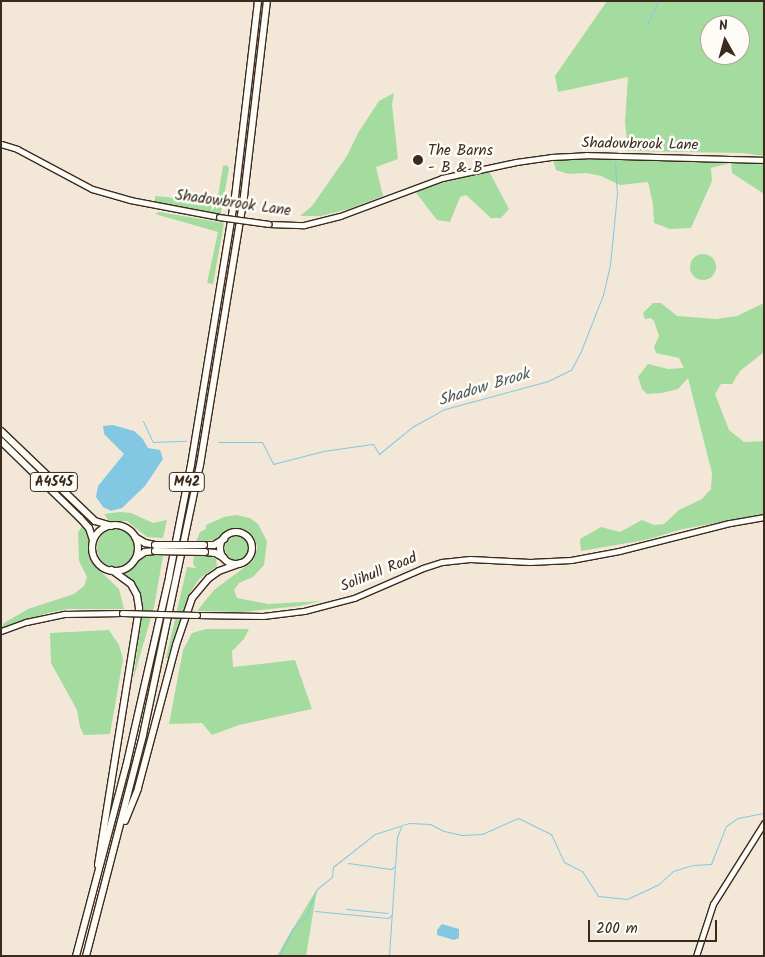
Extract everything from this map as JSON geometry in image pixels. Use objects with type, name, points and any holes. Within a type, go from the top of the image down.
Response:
[{"type":"highway","name":"M42","points":[[76,956],[92,900],[143,694],[191,465],[235,197],[258,1]]},
{"type":"highway","name":"M42","points":[[86,956],[116,843],[164,642],[208,422],[244,196],[267,1]]},
{"type":"highway","name":"A4545","points":[[1,431],[94,521],[111,526]]},
{"type":"highway","name":"A4545","points":[[1,441],[80,518],[89,528],[94,542]]},
{"type":"highway","points":[[155,548],[135,537],[123,527],[111,526],[98,533],[94,542],[93,552],[96,560],[102,566],[112,570],[126,568],[145,552],[155,548],[204,548],[218,543],[236,532],[245,535],[250,540],[252,549],[251,555],[242,563],[232,564],[204,548]]},
{"type":"highway","points":[[135,537],[138,547],[135,559]]},
{"type":"highway","points":[[224,538],[220,548],[225,559]]},
{"type":"highway","name":"M42","points":[[116,843],[138,788],[174,653],[192,598],[209,578],[218,571],[242,563]]},
{"type":"highway","name":"M42","points":[[92,900],[139,608],[137,595],[131,584],[112,570]]},
{"type":"street","name":"Shadowbrook Lane","points":[[1,144],[17,149],[92,189],[139,202],[270,224],[304,225],[340,216],[442,178],[516,162],[550,157],[586,155],[764,160]]},
{"type":"street","name":"Solihull Road","points":[[1,631],[26,622],[65,614],[122,613],[263,616],[304,611],[354,598],[423,568],[442,562],[470,560],[552,562],[619,551],[730,523],[764,517]]},
{"type":"street","points":[[696,956],[713,904],[764,823]]},
{"type":"green space","points":[[607,1],[764,1],[764,156],[743,153],[628,151],[625,122],[628,77],[558,92],[555,76]]},
{"type":"green space","points":[[394,93],[392,104],[398,159],[376,167],[383,196],[349,209],[321,216],[300,216],[312,206],[347,156],[358,133],[379,101]]},
{"type":"green space","points":[[553,160],[764,163],[764,194],[732,173],[731,163],[711,168],[712,181],[691,228],[670,229],[654,223],[653,204],[648,182],[620,185],[601,176],[586,173],[568,174],[556,170]]},
{"type":"green space","points":[[227,165],[229,168],[221,213],[217,215],[155,202],[155,196],[217,202],[223,166]]},
{"type":"green space","points":[[489,171],[509,209],[501,218],[491,218],[466,195],[460,197],[450,222],[437,220],[414,190]]},
{"type":"green space","points":[[159,212],[224,223],[213,284],[207,283],[218,232],[155,214]]},
{"type":"green space","points":[[703,254],[712,258],[716,267],[712,276],[703,280],[694,276],[690,267],[694,258]]},
{"type":"green space","points":[[653,303],[661,303],[677,316],[716,319],[737,316],[764,303],[764,352],[740,371],[732,384],[721,384],[715,394],[729,430],[744,442],[764,441],[764,514],[683,529],[645,540],[581,551],[580,539],[601,527],[620,532],[642,520],[654,525],[664,524],[679,510],[702,499],[711,489],[712,473],[688,378],[678,389],[647,394],[642,389],[638,377],[648,364],[668,369],[684,368],[679,358],[656,353],[654,347],[659,336],[654,321],[651,318],[645,319],[643,313]]},
{"type":"green space","points":[[131,513],[153,523],[167,520],[163,538],[147,537],[127,521],[109,521],[104,514]]},
{"type":"green space","points":[[236,515],[250,518],[258,524],[267,541],[264,565],[253,577],[239,583],[234,590],[237,598],[268,604],[322,601],[299,606],[243,612],[197,611],[214,590],[253,561],[257,548],[256,542],[249,532],[244,529],[233,528],[214,540],[196,542],[200,532],[206,529],[206,525],[224,517]]},
{"type":"green space","points":[[82,526],[88,533],[88,554],[97,568],[119,589],[124,609],[68,609],[48,613],[1,628],[4,623],[28,609],[74,594],[84,586],[87,577],[79,561],[78,533]]},
{"type":"green space","points":[[116,529],[130,534],[135,548],[130,562],[116,567],[102,562],[97,548],[102,534]]},
{"type":"green space","points":[[237,536],[246,539],[249,548],[246,557],[237,560],[228,557],[225,548],[228,539]]},
{"type":"green space","points":[[194,554],[207,555],[216,559],[217,566],[199,579],[188,596],[170,659],[166,658],[187,567],[196,568],[193,564]]},
{"type":"green space","points":[[150,555],[163,556],[154,607],[133,680],[143,609],[142,598],[134,582],[124,573],[141,559]]},
{"type":"green space","points":[[206,629],[249,629],[244,639],[232,651],[233,667],[295,660],[312,709],[239,725],[212,735],[202,723],[169,724],[183,650],[192,633]]},
{"type":"green space","points":[[109,630],[119,645],[123,659],[110,734],[84,735],[80,727],[77,710],[51,663],[50,633]]},
{"type":"green space","points":[[317,889],[306,956],[277,956],[289,935]]},
{"type":"water","points":[[113,425],[134,431],[142,438],[148,448],[160,450],[163,459],[145,486],[122,508],[111,511],[103,507],[96,497],[98,486],[124,454],[104,434],[103,426]]},
{"type":"water","points":[[442,924],[459,929],[459,938],[454,940],[437,935],[437,930]]},
{"type":"waterway","name":"Shadow Brook","points":[[647,25],[658,1]]},
{"type":"waterway","name":"Shadow Brook","points":[[218,442],[262,442],[273,464],[323,451],[373,444],[379,454],[412,427],[445,409],[548,381],[571,370],[581,351],[603,295],[610,265],[617,194],[615,162]]},
{"type":"waterway","name":"Shadow Brook","points":[[143,421],[153,442],[186,441]]},
{"type":"waterway","points":[[279,956],[292,929],[306,916],[317,889],[332,877],[333,867],[375,834],[409,823],[430,824],[444,831],[462,835],[482,834],[518,818],[551,834],[564,862],[582,871],[598,896],[627,899],[659,884],[673,871],[693,865],[711,864],[726,826],[738,818],[764,813]]},
{"type":"waterway","points":[[389,956],[397,837],[401,827]]},
{"type":"waterway","points":[[348,863],[391,869],[394,867]]},
{"type":"waterway","points":[[346,909],[388,913]]},
{"type":"waterway","points":[[315,911],[388,918],[392,915]]},
{"type":"place","name":"The Barns - B & B","points":[[418,160]]}]
